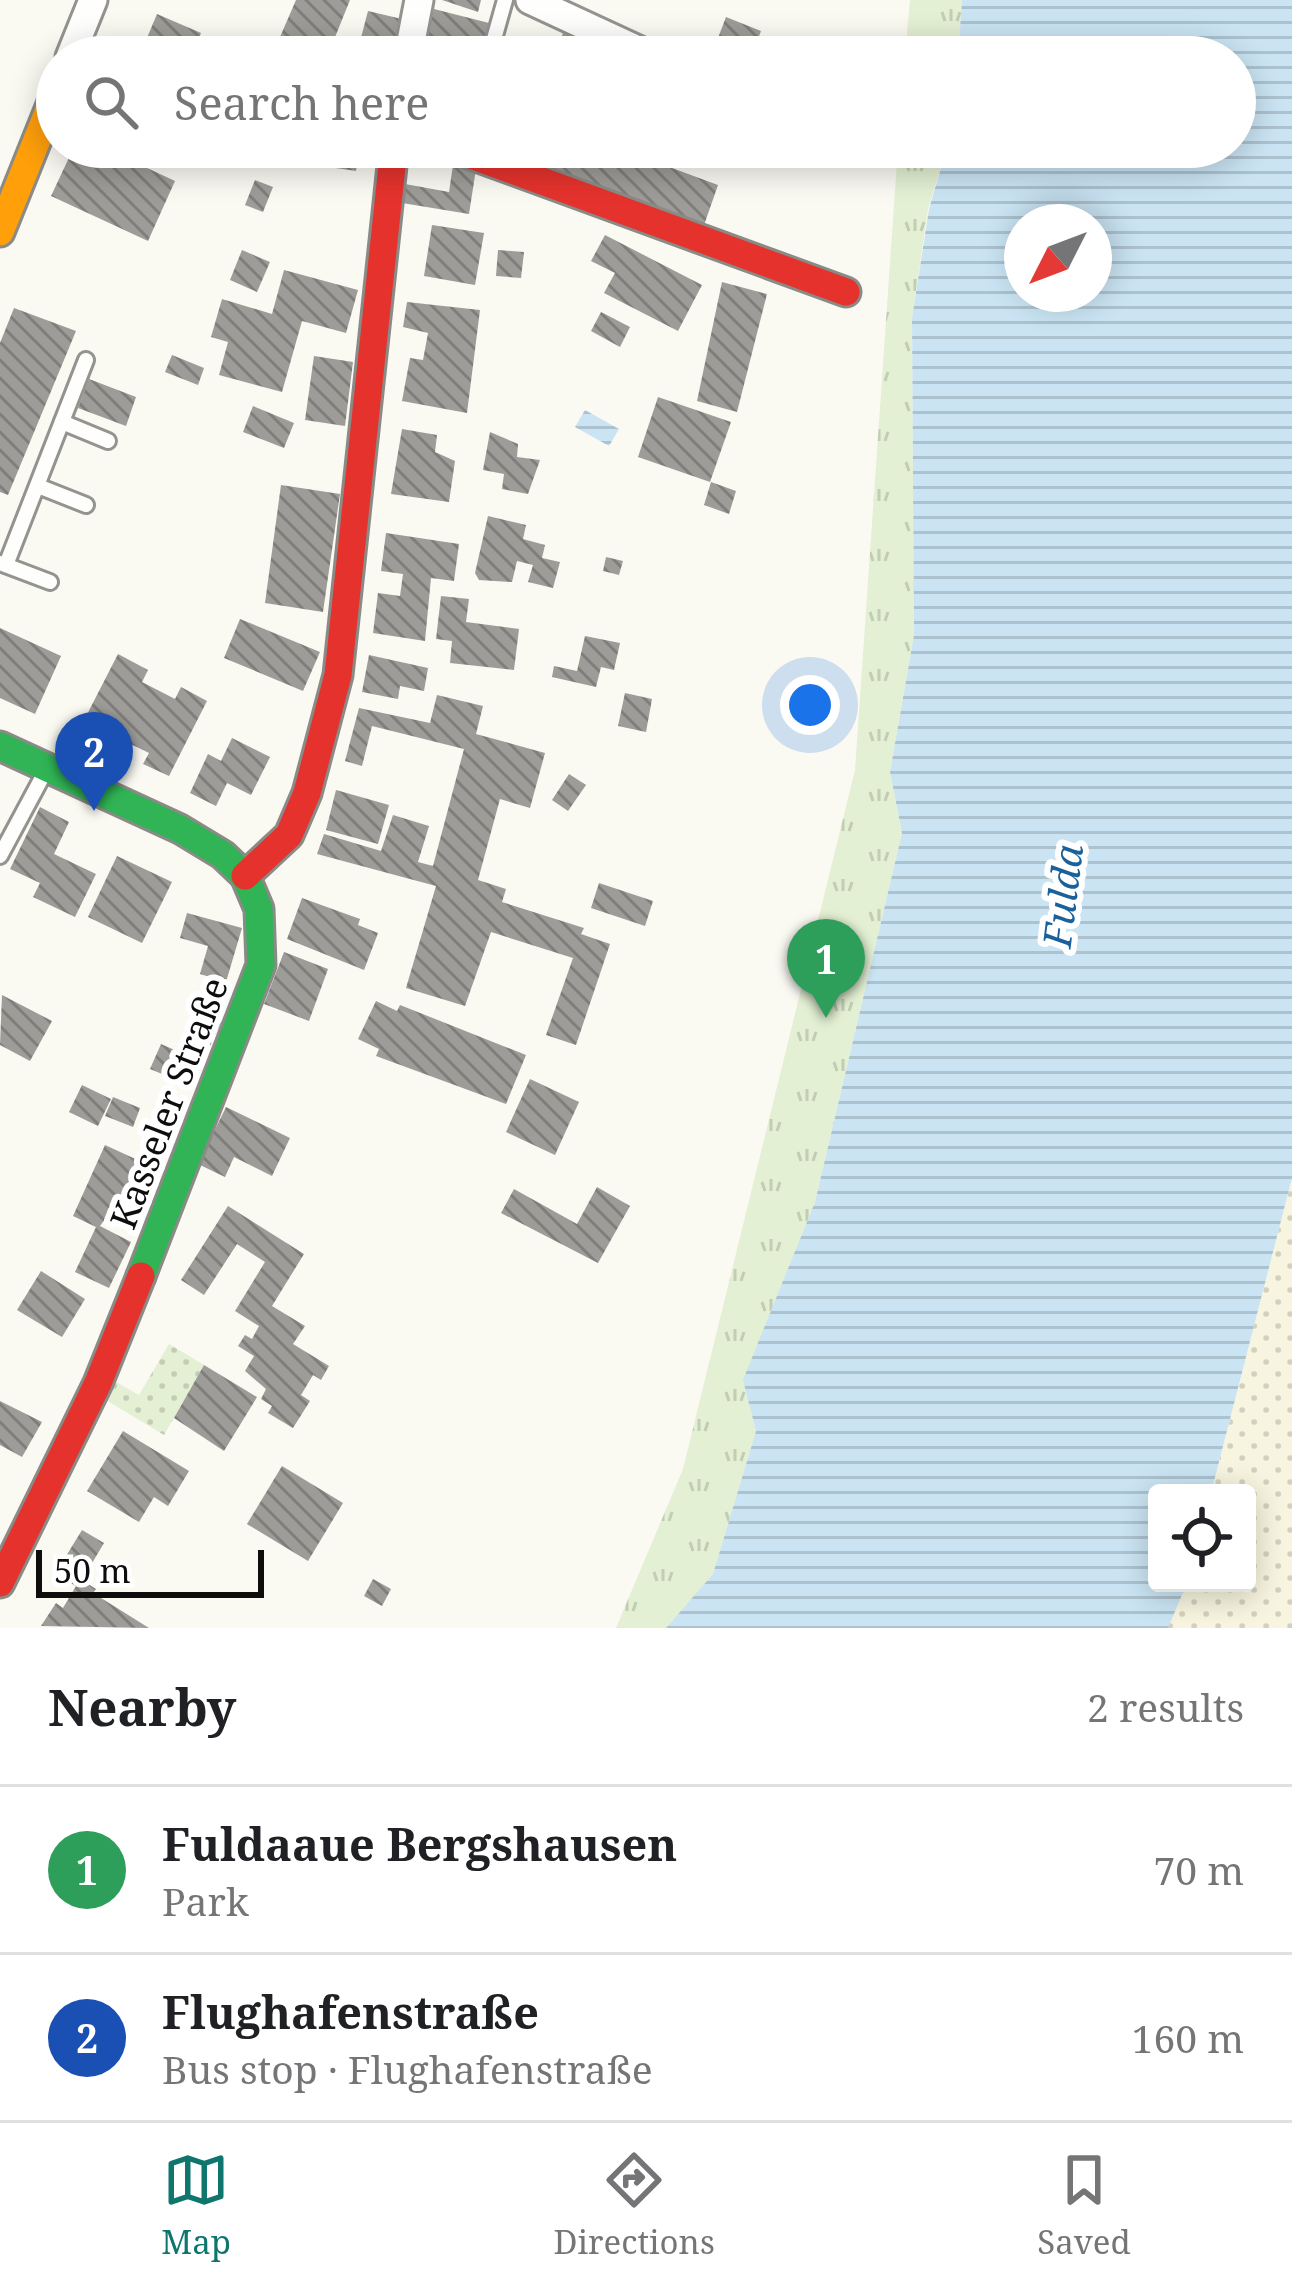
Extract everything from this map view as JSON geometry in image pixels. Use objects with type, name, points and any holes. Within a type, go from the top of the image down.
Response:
[{"type":"street","points":[[78,36],[93,0]]},
{"type":"street","points":[[412,36],[419,0]]},
{"type":"street","points":[[530,0],[608,36]]},
{"type":"street","points":[[0,232],[36,142]]},
{"type":"street","points":[[0,746],[180,829],[223,855],[245,876],[289,835],[307,793],[335,691],[348,611],[392,168]]},
{"type":"street","points":[[506,168],[846,292]]},
{"type":"street","name":"Kasseler Straße","points":[[0,1582],[98,1383],[239,1030],[261,965],[259,909],[245,876]]},
{"type":"lane","points":[[496,36],[505,0]]},
{"type":"lane","points":[[50,583],[3,564],[86,360]]},
{"type":"lane","points":[[62,422],[109,441]]},
{"type":"lane","points":[[38,486],[86,505]]},
{"type":"lane","points":[[0,856],[47,768]]},
{"type":"shaded area","points":[[1292,1178],[1292,1628],[1166,1628],[1181,1592],[1256,1592],[1256,1484],[1213,1484]]},
{"type":"green space","points":[[910,0],[962,0],[959,36],[907,36]]},
{"type":"green space","points":[[897,168],[941,168],[928,209],[912,318],[914,635],[890,772],[902,833],[815,1202],[744,1380],[756,1431],[713,1575],[666,1628],[616,1628],[683,1469],[855,770]]},
{"type":"green space","points":[[169,1344],[204,1365],[164,1435],[106,1400],[116,1382],[139,1395]]},
{"type":"water","name":"Fulda","points":[[962,0],[1292,0],[1292,1178],[1213,1484],[1148,1484],[1148,1592],[1183,1592],[1168,1628],[666,1628],[713,1574],[756,1431],[743,1380],[815,1202],[902,833],[890,772],[914,635],[912,318],[929,209],[941,168],[1256,168],[1256,36],[959,36]]},
{"type":"water","points":[[585,410],[619,429],[609,446],[575,427]]},
{"type":"building","points":[[296,0],[350,0],[335,36],[280,36]]},
{"type":"building","points":[[442,0],[481,0],[478,12]]},
{"type":"building","points":[[434,9],[489,23],[486,36],[427,36]]},
{"type":"building","points":[[368,11],[406,20],[402,36],[361,36]]},
{"type":"building","points":[[157,14],[201,33],[200,36],[148,36]]},
{"type":"building","points":[[726,17],[761,31],[759,36],[719,36]]},
{"type":"building","points":[[566,26],[589,36],[562,36]]},
{"type":"building","points":[[64,168],[147,168],[175,181],[148,241],[51,196]]},
{"type":"building","points":[[453,168],[476,169],[469,214],[402,203],[405,184],[449,192]]},
{"type":"building","points":[[553,168],[672,168],[718,185],[703,228],[551,172]]},
{"type":"building","points":[[255,180],[273,187],[263,212],[245,205]]},
{"type":"building","points":[[432,225],[484,233],[475,285],[424,276]]},
{"type":"building","points":[[605,235],[702,285],[678,331],[604,293],[615,273],[591,261]]},
{"type":"building","points":[[242,250],[270,262],[257,292],[230,280]]},
{"type":"building","points":[[498,250],[524,252],[521,278],[496,276]]},
{"type":"building","points":[[284,270],[358,290],[346,333],[302,321],[282,392],[219,375],[228,342],[211,337],[222,299],[272,314]]},
{"type":"building","points":[[722,282],[767,294],[737,412],[697,401]]},
{"type":"building","points":[[407,302],[480,310],[467,413],[402,401],[410,358],[423,360],[428,333],[403,327]]},
{"type":"building","points":[[14,308],[76,331],[8,495],[0,492],[0,343]]},
{"type":"building","points":[[601,312],[630,327],[620,347],[591,331]]},
{"type":"building","points":[[172,355],[204,368],[198,385],[165,372]]},
{"type":"building","points":[[314,356],[353,362],[345,426],[305,420]]},
{"type":"building","points":[[89,379],[136,397],[126,426],[78,408]]},
{"type":"building","points":[[658,397],[731,422],[710,482],[638,457]]},
{"type":"building","points":[[253,406],[294,423],[284,448],[243,432]]},
{"type":"building","points":[[402,429],[437,435],[435,452],[455,461],[449,502],[391,494]]},
{"type":"building","points":[[490,432],[518,444],[517,457],[540,460],[528,494],[502,489],[504,474],[483,470]]},
{"type":"building","points":[[711,482],[736,491],[729,514],[704,505]]},
{"type":"building","points":[[281,485],[340,494],[323,612],[265,603]]},
{"type":"building","points":[[488,516],[526,525],[523,539],[545,545],[542,558],[560,562],[553,588],[528,582],[533,565],[517,561],[512,582],[479,580],[475,573]]},
{"type":"building","points":[[386,533],[459,544],[454,581],[431,578],[425,641],[373,633],[378,593],[400,596],[403,574],[381,571]]},
{"type":"building","points":[[606,557],[623,561],[619,575],[603,571]]},
{"type":"building","points":[[441,596],[469,599],[466,622],[519,629],[514,670],[450,663],[452,641],[436,639]]},
{"type":"building","points":[[240,619],[320,652],[303,691],[224,658]]},
{"type":"building","points":[[0,628],[61,656],[35,714],[0,698]]},
{"type":"building","points":[[585,636],[620,643],[614,670],[601,667],[596,687],[552,677],[554,666],[577,671]]},
{"type":"building","points":[[118,654],[148,670],[142,682],[175,699],[181,687],[207,701],[169,776],[143,764],[149,753],[106,732],[101,741],[79,730]]},
{"type":"building","points":[[369,655],[428,668],[424,691],[400,686],[398,699],[362,692]]},
{"type":"building","points":[[625,693],[652,699],[646,732],[618,726]]},
{"type":"building","points":[[437,695],[483,706],[476,734],[545,753],[530,808],[500,799],[478,880],[506,889],[502,902],[584,928],[581,934],[610,944],[576,1045],[546,1035],[573,958],[491,932],[465,1006],[406,988],[436,886],[317,854],[324,834],[381,851],[393,815],[429,826],[418,862],[433,866],[464,749],[372,726],[362,766],[345,761],[359,708],[430,723]]},
{"type":"building","points":[[232,738],[270,757],[251,795],[227,783],[216,806],[190,793],[208,754],[221,761]]},
{"type":"building","points":[[569,774],[586,785],[568,811],[552,800]]},
{"type":"building","points":[[336,790],[389,805],[378,844],[326,830]]},
{"type":"building","points":[[40,807],[69,822],[54,854],[96,874],[75,917],[33,897],[40,883],[10,869]]},
{"type":"building","points":[[117,856],[172,882],[142,943],[88,917]]},
{"type":"building","points":[[599,883],[653,901],[645,926],[591,908]]},
{"type":"building","points":[[302,898],[360,919],[358,925],[378,933],[364,970],[287,939]]},
{"type":"building","points":[[187,913],[242,928],[226,982],[200,974],[208,946],[180,938]]},
{"type":"building","points":[[284,952],[328,969],[309,1021],[264,1004]]},
{"type":"building","points":[[2,995],[52,1021],[30,1061],[0,1045]]},
{"type":"building","points":[[376,1001],[397,1011],[400,1005],[526,1055],[506,1104],[376,1056],[379,1049],[358,1039]]},
{"type":"building","points":[[195,1011],[221,1023],[191,1086],[150,1069],[161,1044],[177,1051]]},
{"type":"building","points":[[530,1079],[579,1102],[555,1155],[506,1132]]},
{"type":"building","points":[[82,1085],[111,1099],[98,1126],[69,1112]]},
{"type":"building","points":[[113,1097],[140,1108],[133,1127],[105,1116]]},
{"type":"building","points":[[226,1107],[290,1138],[272,1176],[234,1157],[225,1177],[198,1164]]},
{"type":"building","points":[[105,1145],[142,1162],[121,1207],[115,1205],[100,1226],[131,1242],[109,1288],[75,1272],[96,1227],[73,1216]]},
{"type":"building","points":[[597,1187],[630,1206],[598,1263],[501,1213],[514,1189],[577,1224]]},
{"type":"building","points":[[228,1206],[304,1254],[272,1306],[305,1326],[293,1344],[329,1366],[321,1380],[313,1375],[301,1395],[310,1401],[293,1428],[268,1413],[272,1406],[261,1399],[266,1389],[245,1371],[254,1356],[238,1346],[245,1335],[252,1339],[259,1326],[235,1311],[265,1262],[237,1244],[204,1295],[181,1280]]},
{"type":"building","points":[[41,1271],[85,1299],[62,1337],[17,1310]]},
{"type":"building","points":[[204,1365],[257,1397],[224,1451],[174,1418]]},
{"type":"building","points":[[0,1401],[42,1422],[22,1457],[0,1445]]},
{"type":"building","points":[[123,1431],[189,1471],[168,1506],[154,1497],[139,1522],[87,1491]]},
{"type":"building","points":[[282,1466],[343,1503],[308,1561],[247,1524]]},
{"type":"building","points":[[82,1530],[104,1543],[82,1580],[96,1589],[93,1593],[149,1628],[41,1626],[56,1603],[63,1608],[76,1586],[55,1574]]},
{"type":"building","points":[[373,1579],[391,1589],[382,1606],[364,1596]]},
{"type":"traffic: fast","points":[[0,746],[180,829],[223,855],[245,876],[259,909],[261,965],[141,1276]]},
{"type":"traffic: slow","points":[[0,232],[36,142]]},
{"type":"traffic: jam","points":[[245,876],[289,835],[307,793],[338,675],[392,168]]},
{"type":"traffic: jam","points":[[506,168],[846,292]]},
{"type":"traffic: jam","points":[[0,1583],[98,1383],[141,1276]]},
{"type":"place","name":"Flughafenstraße","points":[[94,811]]},
{"type":"place","name":"Fuldaaue Bergshausen","points":[[826,1018]]}]
